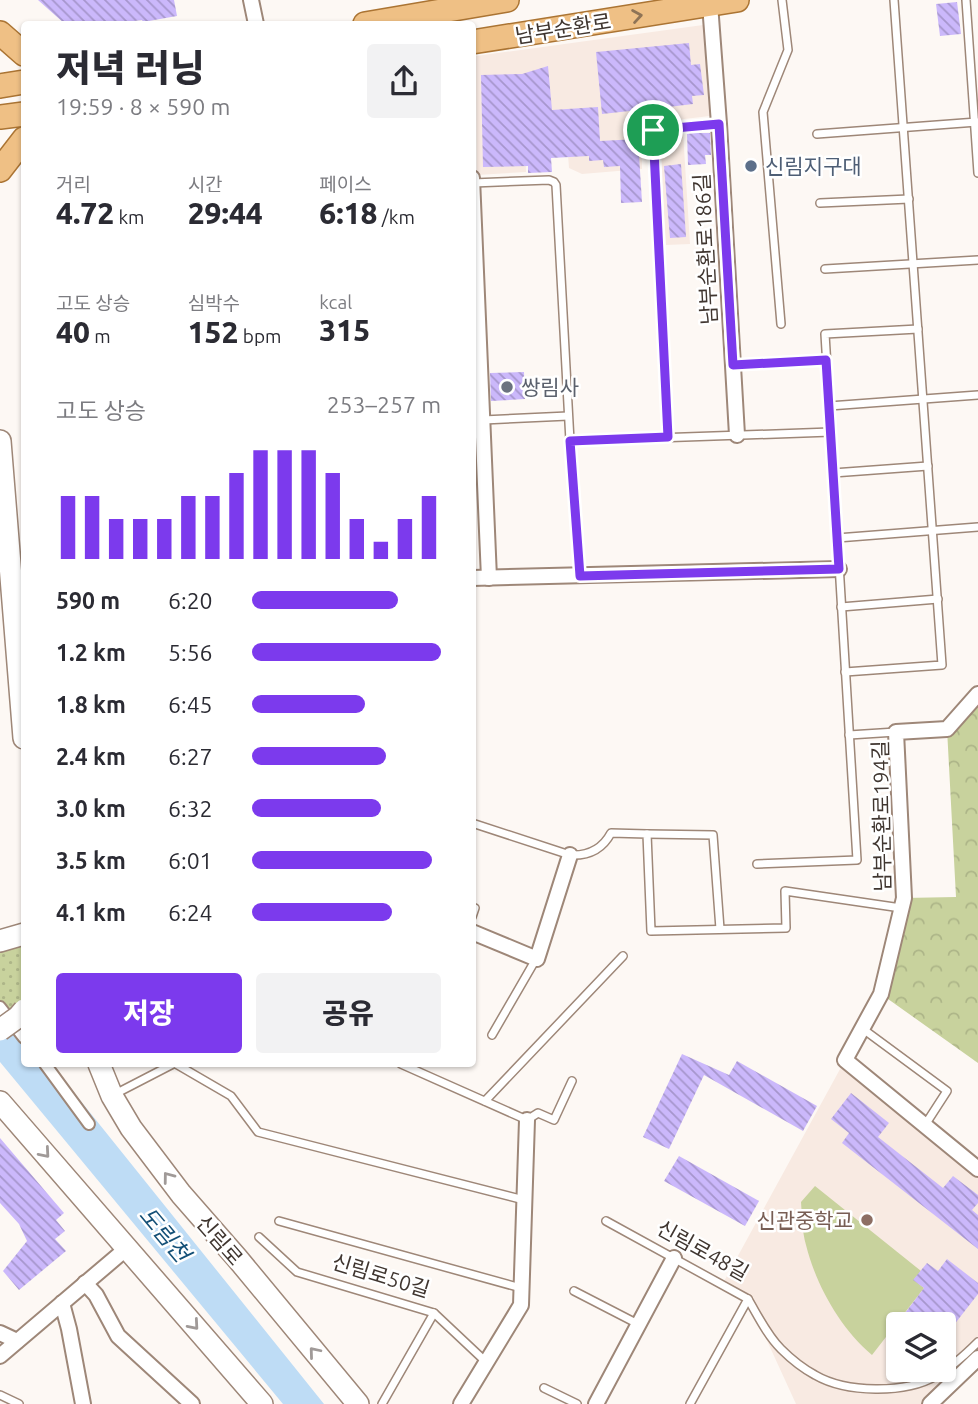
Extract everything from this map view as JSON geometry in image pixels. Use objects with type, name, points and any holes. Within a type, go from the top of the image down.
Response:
[{"type":"main road","name":"남부순환로","points":[[383,21],[508,0]]},
{"type":"main road","name":"남부순환로","points":[[476,41],[737,0]]},
{"type":"main road","points":[[0,33],[21,51]]},
{"type":"main road","points":[[0,86],[21,82]]},
{"type":"main road","points":[[0,117],[21,114]]},
{"type":"main road","points":[[0,170],[21,143]]},
{"type":"main road","points":[[0,441],[4,538],[20,625],[21,653]]},
{"type":"main road","points":[[0,941],[21,935]]},
{"type":"main road","points":[[0,1030],[21,1014]]},
{"type":"main road","points":[[87,1067],[111,1096]]},
{"type":"main road","name":"신림로","points":[[100,1067],[111,1096],[131,1128],[181,1194],[358,1404]]},
{"type":"main road","points":[[0,1102],[262,1404]]},
{"type":"street","points":[[251,0],[255,21]]},
{"type":"street","name":"남부순환로186길","points":[[710,4],[737,435]]},
{"type":"street","points":[[476,261],[489,578]]},
{"type":"street","points":[[476,578],[839,569]]},
{"type":"street","name":"남부순환로194길","points":[[978,694],[947,729],[896,732],[904,898],[880,994],[845,1060],[978,1169]]},
{"type":"street","points":[[476,934],[537,959],[570,855]]},
{"type":"street","points":[[0,1007],[21,1034]]},
{"type":"street","points":[[47,1067],[89,1124]]},
{"type":"street","points":[[461,1404],[521,1305],[527,1119]]},
{"type":"street","points":[[0,1356],[127,1248]]},
{"type":"street","points":[[596,1404],[674,1258]]},
{"type":"street","points":[[85,1283],[96,1296],[118,1336],[192,1404]]},
{"type":"street","points":[[62,1303],[83,1404]]},
{"type":"street","points":[[0,1333],[17,1341]]},
{"type":"street","points":[[930,1404],[978,1359]]},
{"type":"lane","points":[[781,324],[763,112],[788,50],[782,0]]},
{"type":"lane","points":[[845,672],[942,665],[894,0]]},
{"type":"lane","points":[[966,0],[978,173]]},
{"type":"lane","points":[[817,134],[976,122]]},
{"type":"lane","points":[[668,437],[653,130],[719,124]]},
{"type":"lane","points":[[476,181],[549,180],[556,185],[568,416],[580,576]]},
{"type":"lane","points":[[820,203],[909,199]]},
{"type":"lane","points":[[825,269],[978,260]]},
{"type":"lane","points":[[757,864],[857,860],[825,334],[918,329]]},
{"type":"lane","points":[[733,365],[826,360]]},
{"type":"lane","points":[[829,406],[978,395]]},
{"type":"lane","points":[[482,420],[568,416]]},
{"type":"lane","points":[[570,441],[831,432]]},
{"type":"lane","points":[[833,473],[928,466]]},
{"type":"lane","points":[[837,538],[978,527]]},
{"type":"lane","points":[[841,607],[938,599]]},
{"type":"lane","points":[[849,734],[896,732]]},
{"type":"lane","points":[[476,824],[570,855],[584,855],[598,849],[611,833],[713,835],[720,929]]},
{"type":"lane","points":[[647,834],[652,931],[786,928],[785,891],[901,908]]},
{"type":"lane","points":[[485,1101],[623,956]]},
{"type":"lane","points":[[492,1035],[537,959]]},
{"type":"lane","points":[[862,1028],[947,1091],[925,1125]]},
{"type":"lane","points":[[111,1096],[169,1067]]},
{"type":"lane","points":[[180,1067],[231,1096],[258,1132],[524,1199]]},
{"type":"lane","points":[[408,1067],[527,1119],[538,1113],[554,1120],[572,1080]]},
{"type":"lane","name":"신림로48길","points":[[606,1221],[748,1299],[690,1404]]},
{"type":"lane","name":"신림로50길","points":[[279,1222],[522,1288]]},
{"type":"lane","name":"신림로50길","points":[[259,1237],[297,1272],[434,1313],[485,1361]]},
{"type":"lane","points":[[574,1292],[639,1324]]},
{"type":"lane","points":[[748,1299],[779,1347],[816,1376],[838,1385],[858,1388],[916,1385],[956,1363],[978,1342]]},
{"type":"lane","points":[[382,1404],[434,1313]]},
{"type":"lane","points":[[544,1388],[577,1404]]},
{"type":"lane","points":[[0,1395],[19,1404]]},
{"type":"shaded area","points":[[703,25],[710,116],[641,124],[642,169],[582,174],[569,168],[566,129],[525,138],[526,172],[477,175],[476,56]]},
{"type":"shaded area","points":[[683,132],[690,244],[666,245],[659,134]]},
{"type":"shaded area","name":"신관중학교","points":[[845,1060],[978,1169],[978,1358],[956,1379],[956,1312],[886,1312],[886,1382],[953,1382],[930,1404],[796,1404],[748,1299],[722,1285]]},
{"type":"green space","points":[[978,694],[978,1063],[881,994],[904,898],[956,897],[947,729]]},
{"type":"green space","points":[[21,939],[21,1003],[0,1025],[0,946]]},
{"type":"green space","points":[[815,1186],[921,1271],[914,1280],[924,1288],[905,1312],[886,1312],[886,1337],[872,1355],[840,1319],[816,1275],[804,1234],[801,1202]]},
{"type":"water","name":"도림천","points":[[0,1001],[21,1028],[21,1067],[53,1067],[324,1404],[283,1404],[0,1062]]},
{"type":"building","points":[[38,0],[174,0],[177,16],[149,21],[62,21]]},
{"type":"building","points":[[957,2],[961,34],[940,36],[936,4]]},
{"type":"building","points":[[689,43],[691,65],[700,64],[704,95],[692,96],[693,104],[660,108],[660,103],[639,104],[639,110],[602,114],[596,52]]},
{"type":"building","points":[[548,66],[552,110],[598,107],[600,141],[638,139],[642,202],[621,203],[620,166],[604,167],[603,160],[589,161],[589,156],[551,158],[552,172],[528,173],[528,166],[483,167],[481,75],[522,74]]},
{"type":"building","points":[[687,133],[710,133],[711,155],[705,155],[706,164],[688,165]]},
{"type":"building","points":[[681,164],[686,237],[670,238],[664,166]]},
{"type":"building","name":"쌍림사","points":[[524,372],[525,399],[491,401],[490,373]]},
{"type":"building","points":[[682,1054],[729,1075],[737,1061],[817,1106],[803,1131],[704,1075],[669,1149],[643,1137]]},
{"type":"building","points":[[851,1093],[889,1123],[878,1137],[943,1188],[953,1176],[978,1195],[978,1203],[972,1210],[978,1215],[978,1249],[842,1143],[849,1133],[831,1119]]},
{"type":"building","points":[[0,1138],[64,1213],[56,1220],[65,1231],[55,1239],[66,1251],[19,1290],[3,1271],[27,1241],[19,1224],[0,1203]]},
{"type":"building","points":[[679,1156],[759,1201],[745,1226],[664,1181]]},
{"type":"building","points":[[947,1259],[978,1283],[978,1294],[956,1322],[956,1312],[906,1312],[924,1288],[913,1280],[927,1263],[938,1271]]},
{"type":"place","name":"신림지구대","points":[[751,166]]},
{"type":"place","name":"쌍림사","points":[[507,387]]},
{"type":"place","name":"신관중학교","points":[[867,1220]]},
{"type":"route","points":[[719,124],[733,365],[826,360],[839,569],[580,576],[570,441],[668,437],[653,130],[719,124]]}]
